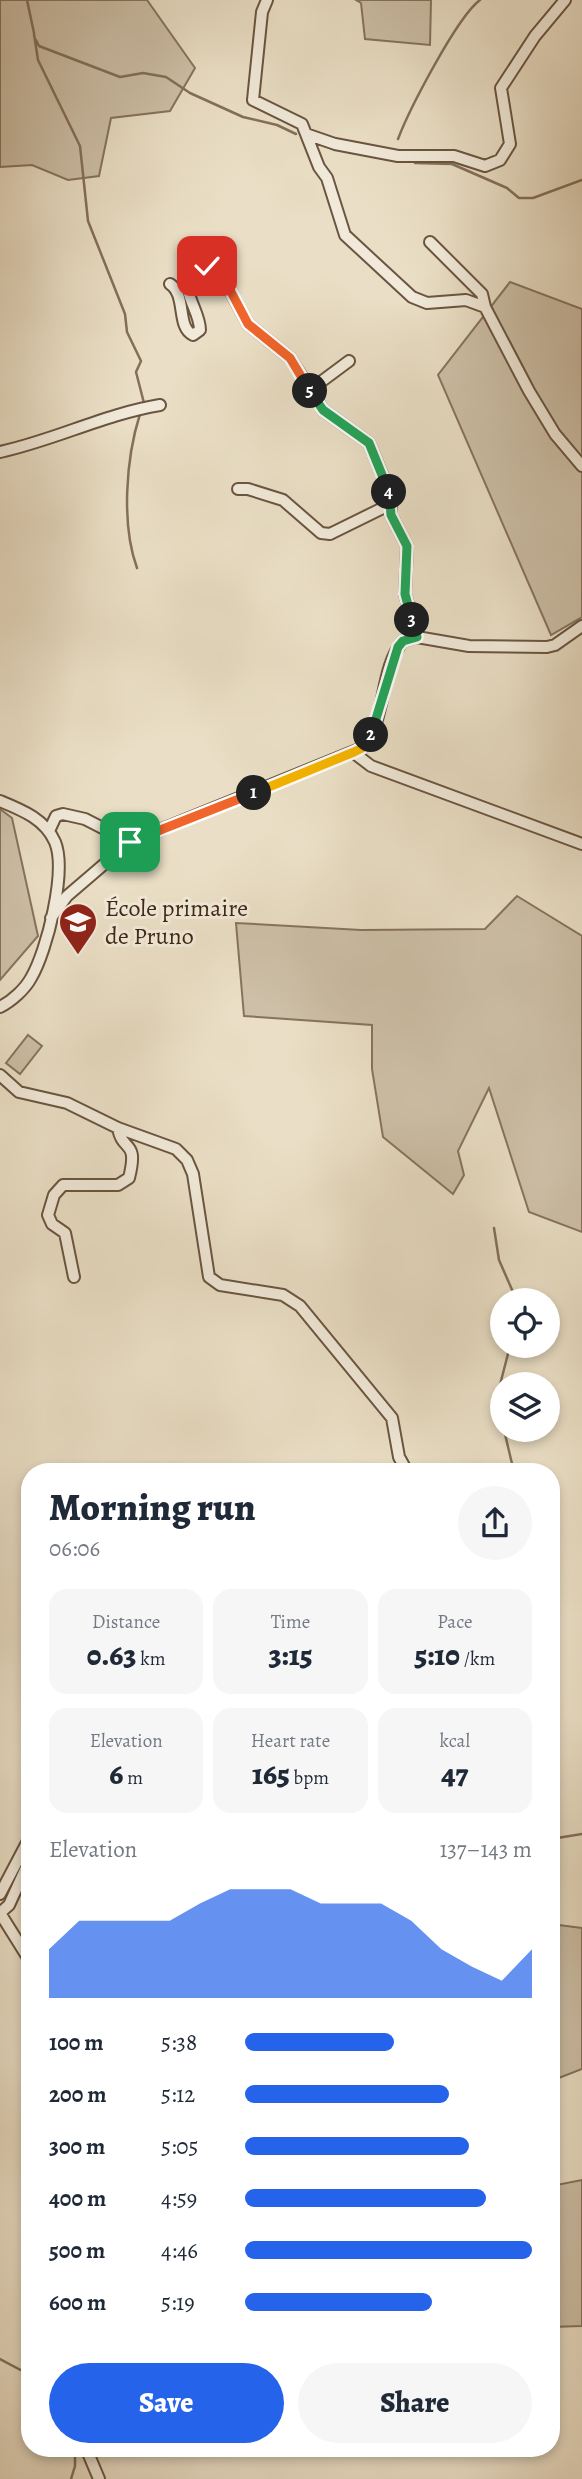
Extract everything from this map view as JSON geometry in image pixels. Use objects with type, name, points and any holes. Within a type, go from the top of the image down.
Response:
[{"type":"street","points":[[267,0],[262,12],[262,35],[252,97],[257,104],[302,124],[319,167],[327,178],[345,235],[412,297],[427,303],[466,300],[485,307]]},
{"type":"street","points":[[306,134],[335,144],[398,156],[436,155],[485,166],[494,164],[506,153],[510,144],[501,95],[504,81],[535,36],[565,0]]},
{"type":"street","points":[[430,242],[482,294],[485,307],[535,402],[555,434],[582,466]]},
{"type":"street","points":[[170,284],[177,291],[186,330],[192,335],[200,330],[200,323],[187,286],[188,279],[207,266],[212,265],[219,270],[248,324],[290,358],[323,410],[369,443],[391,496],[391,515],[407,546],[405,594],[417,637]]},
{"type":"street","points":[[310,390],[349,361]]},
{"type":"street","points":[[0,452],[84,427],[128,410],[160,405]]},
{"type":"street","points":[[238,489],[248,489],[283,500],[321,533],[330,534],[391,504]]},
{"type":"street","points":[[51,918],[75,888],[130,842],[354,752],[368,741],[398,647],[403,641],[417,637],[469,646],[547,647],[555,645],[582,626]]},
{"type":"street","points":[[354,752],[371,766],[582,844]]},
{"type":"street","points":[[0,801],[34,817],[49,831],[58,854],[51,918],[38,964],[30,980],[0,1007]]},
{"type":"street","points":[[14,807],[23,805],[56,816],[63,814],[85,820],[130,842]]},
{"type":"street","points":[[49,831],[56,816]]},
{"type":"street","points":[[0,1075],[19,1092],[67,1103],[118,1128],[176,1149],[187,1160],[197,1191],[209,1277],[220,1285],[283,1295],[300,1306],[361,1384],[392,1418],[402,1463]]},
{"type":"street","points":[[74,1277],[65,1233],[52,1224],[48,1215],[54,1195],[63,1185],[118,1185],[129,1178],[134,1159],[131,1148],[119,1135],[118,1128]]},
{"type":"street","points":[[0,1894],[21,1854]]},
{"type":"street","points":[[21,1879],[9,1905],[0,1913],[21,1947]]},
{"type":"street","points":[[90,2457],[99,2479]]},
{"type":"shaded area","points":[[0,0],[147,0],[195,68],[170,111],[111,118],[99,176],[68,180],[32,165],[0,167]]},
{"type":"shaded area","points":[[356,0],[431,0],[430,45],[365,39],[361,3]]},
{"type":"shaded area","points":[[510,282],[582,309],[582,617],[551,635],[438,375]]},
{"type":"shaded area","points":[[0,809],[12,818],[38,936],[0,980]]},
{"type":"shaded area","points":[[517,896],[582,936],[582,1232],[529,1212],[489,1088],[458,1151],[464,1175],[453,1194],[383,1137],[372,1069],[372,1025],[244,1016],[236,923],[361,930],[485,929]]},
{"type":"shaded area","points":[[28,1035],[42,1046],[20,1074],[6,1063]]},
{"type":"shaded area","points":[[560,1925],[582,1928],[582,2069],[560,2078]]},
{"type":"shaded area","points":[[582,2180],[582,2326],[560,2327],[560,2184]]},
{"type":"waterway","points":[[27,0],[34,33]]},
{"type":"waterway","points":[[398,139],[412,107],[447,44],[480,0]]},
{"type":"waterway","points":[[34,34],[38,60],[80,146],[88,221],[125,314],[127,332],[141,361],[136,372],[144,403]]},
{"type":"waterway","points":[[36,40],[39,46],[120,77],[143,73],[166,77],[190,93],[243,117],[277,125],[296,134]]},
{"type":"waterway","points":[[375,157],[392,160]]},
{"type":"waterway","points":[[415,163],[452,164],[507,188],[519,198],[533,198],[582,180]]},
{"type":"waterway","points":[[137,568],[129,532],[127,491],[131,450],[140,414]]},
{"type":"waterway","points":[[494,1228],[499,1260],[511,1288]]},
{"type":"waterway","points":[[503,1372],[507,1358]]},
{"type":"waterway","points":[[507,1442],[512,1463]]},
{"type":"waterway","points":[[560,1838],[582,1834]]},
{"type":"waterway","points":[[0,2359],[21,2370]]},
{"type":"waterway","points":[[71,2479],[75,2457]]},
{"type":"place","name":"École primaire de Pruno","points":[[78,956]]},
{"type":"route","points":[[130,842],[362,748],[376,722],[385,680],[398,647],[403,641],[417,637],[405,594],[407,546],[391,515],[391,496],[376,455],[361,435],[323,410],[290,358],[248,324],[219,270],[212,265],[207,266]]}]
